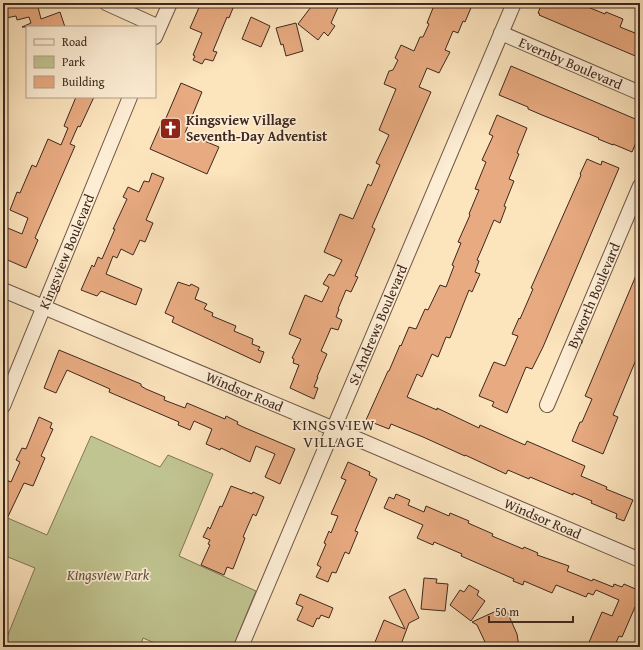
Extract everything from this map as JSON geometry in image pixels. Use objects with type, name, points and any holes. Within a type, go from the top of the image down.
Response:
[{"type":"street","points":[[106,3],[146,26]]},
{"type":"street","points":[[157,32],[170,3]]},
{"type":"street","name":"St Andrews Boulevard","points":[[241,647],[514,3]]},
{"type":"street","name":"Evernby Boulevard","points":[[501,33],[640,93]]},
{"type":"street","name":"Kingsview Boulevard","points":[[3,406],[130,98]]},
{"type":"street","name":"Byworth Boulevard","points":[[547,405],[640,186]]},
{"type":"street","name":"Windsor Road","points":[[3,290],[640,560]]},
{"type":"green space","name":"Kingsview Park","points":[[91,436],[160,467],[168,455],[213,474],[179,556],[256,591],[233,647],[164,647],[143,638],[140,647],[3,647],[35,568],[3,555],[3,516],[47,535]]},
{"type":"building","points":[[3,3],[37,3],[41,19],[60,12],[65,26],[22,27],[31,23],[29,17],[17,20],[16,16],[6,18]]},
{"type":"building","points":[[201,3],[235,3],[229,18],[227,17],[213,51],[217,52],[213,61],[205,59],[202,64],[193,60],[195,56],[193,55],[202,33],[190,28]]},
{"type":"building","points":[[314,3],[340,3],[331,23],[335,26],[328,36],[324,32],[318,40],[298,24]]},
{"type":"building","points":[[435,3],[473,3],[465,22],[463,21],[458,33],[453,31],[445,50],[450,52],[439,73],[427,68],[419,87],[431,92],[372,227],[375,229],[355,276],[358,277],[351,292],[346,290],[338,309],[336,317],[342,320],[338,330],[331,328],[321,351],[327,354],[314,387],[318,388],[314,399],[290,388],[299,365],[293,363],[294,359],[292,358],[301,339],[289,334],[305,295],[322,302],[329,287],[323,284],[329,274],[334,276],[342,260],[324,252],[340,214],[353,219],[368,184],[371,186],[380,165],[376,163],[389,135],[379,130],[396,89],[384,84],[389,71],[393,70],[398,60],[395,58],[401,45],[414,51],[420,37],[423,37],[429,24],[427,23]]},
{"type":"building","points":[[542,3],[578,3],[605,14],[606,12],[623,19],[620,27],[640,35],[640,58],[539,15],[540,14],[538,13]]},
{"type":"building","points":[[251,17],[270,26],[261,47],[242,39]]},
{"type":"building","points":[[296,23],[303,51],[286,56],[283,44],[281,45],[276,28]]},
{"type":"building","points":[[511,66],[640,121],[640,133],[632,152],[528,109],[528,107],[499,95]]},
{"type":"building","name":"Kingsview Village Seventh-Day Adventist","points":[[181,83],[202,92],[185,133],[219,147],[207,174],[150,149],[161,124],[163,125]]},
{"type":"building","points":[[76,98],[94,98],[70,144],[75,146],[35,238],[38,240],[26,268],[3,258],[3,226],[22,234],[28,218],[10,210],[17,192],[20,193],[32,165],[36,167],[48,139],[61,145],[68,128],[64,126]]},
{"type":"building","points":[[497,115],[527,128],[509,179],[514,181],[504,206],[506,207],[500,223],[494,220],[477,260],[479,261],[475,272],[480,274],[472,292],[469,290],[450,338],[446,337],[438,357],[432,354],[422,377],[417,374],[407,397],[437,410],[437,408],[479,428],[480,425],[525,445],[527,441],[585,466],[581,476],[607,487],[606,489],[633,500],[624,521],[616,518],[617,514],[591,503],[592,501],[573,493],[573,495],[530,477],[529,479],[508,470],[506,474],[391,424],[389,429],[366,420],[409,327],[416,329],[425,309],[428,310],[440,285],[446,287],[454,266],[452,265],[461,243],[458,242],[479,190],[475,189],[486,162],[482,160],[493,136],[489,134]]},
{"type":"building","points":[[587,159],[601,165],[602,161],[619,168],[543,347],[532,369],[526,367],[507,413],[492,406],[494,402],[479,396],[494,362],[505,366],[518,336],[512,334],[533,289],[531,288]]},
{"type":"building","points":[[152,173],[164,178],[146,220],[153,223],[145,242],[140,240],[133,255],[121,249],[117,258],[113,256],[106,274],[142,289],[136,305],[101,291],[97,296],[81,290],[92,265],[94,267],[98,257],[102,259],[115,229],[113,229],[127,199],[123,197],[128,187],[139,192],[144,181],[149,182]]},
{"type":"building","points":[[640,266],[640,350],[613,415],[618,417],[603,454],[572,441],[592,399],[585,396]]},
{"type":"building","points":[[178,282],[190,286],[191,284],[199,288],[195,299],[207,304],[204,309],[213,313],[212,316],[236,326],[234,331],[253,339],[252,344],[260,347],[258,350],[264,352],[260,363],[172,322],[174,317],[165,313]]},
{"type":"building","points":[[59,350],[141,384],[141,386],[146,389],[165,397],[164,400],[185,408],[187,403],[225,419],[226,416],[238,422],[237,424],[243,427],[295,449],[280,484],[265,477],[275,454],[256,446],[250,462],[221,448],[220,450],[206,444],[212,429],[194,421],[190,430],[178,425],[179,422],[109,392],[110,389],[67,370],[56,393],[44,388]]},
{"type":"building","points":[[39,417],[52,423],[50,428],[53,429],[41,456],[45,458],[33,486],[24,483],[3,527],[3,486],[6,480],[11,482],[20,462],[16,460],[22,448],[26,449]]},
{"type":"building","points":[[348,462],[370,472],[369,475],[377,479],[355,531],[358,532],[349,554],[345,552],[336,573],[332,572],[328,582],[316,577],[321,567],[317,565],[326,544],[324,543],[329,531],[331,533],[338,516],[331,514],[346,480],[341,478]]},
{"type":"building","points":[[231,486],[252,494],[253,492],[264,497],[256,516],[253,514],[243,537],[245,538],[233,569],[227,567],[224,575],[201,565],[210,545],[208,544],[210,540],[203,537],[208,527],[210,529]]},
{"type":"building","points":[[396,494],[410,500],[408,505],[424,512],[426,506],[449,516],[450,513],[493,534],[492,536],[523,549],[524,547],[538,553],[537,555],[569,566],[567,571],[592,581],[593,579],[613,587],[614,584],[622,587],[624,584],[640,591],[640,609],[635,607],[622,637],[619,636],[614,647],[587,647],[602,612],[612,616],[619,600],[596,590],[593,595],[588,593],[586,597],[556,585],[552,593],[524,581],[523,585],[513,581],[514,579],[461,556],[462,554],[434,542],[433,545],[417,538],[423,525],[384,508],[389,497],[394,499]]},
{"type":"building","points":[[424,578],[437,579],[436,583],[448,584],[445,611],[421,609]]},
{"type":"building","points":[[469,585],[479,591],[477,595],[485,601],[471,621],[450,605],[460,590],[464,592]]},
{"type":"building","points":[[405,589],[419,618],[409,623],[400,647],[373,647],[384,620],[405,629],[389,597]]},
{"type":"building","points":[[300,594],[333,608],[329,618],[321,615],[319,619],[317,618],[313,627],[297,620],[303,607],[296,604]]},
{"type":"building","points":[[505,607],[517,634],[519,647],[486,647],[477,625],[472,622]]},
{"type":"place","name":"Kingsview Village Seventh-Day Adventist","points":[[171,128]]},
{"type":"district","name":"KINGSVIEW VILLAGE","points":[[334,434]]}]
